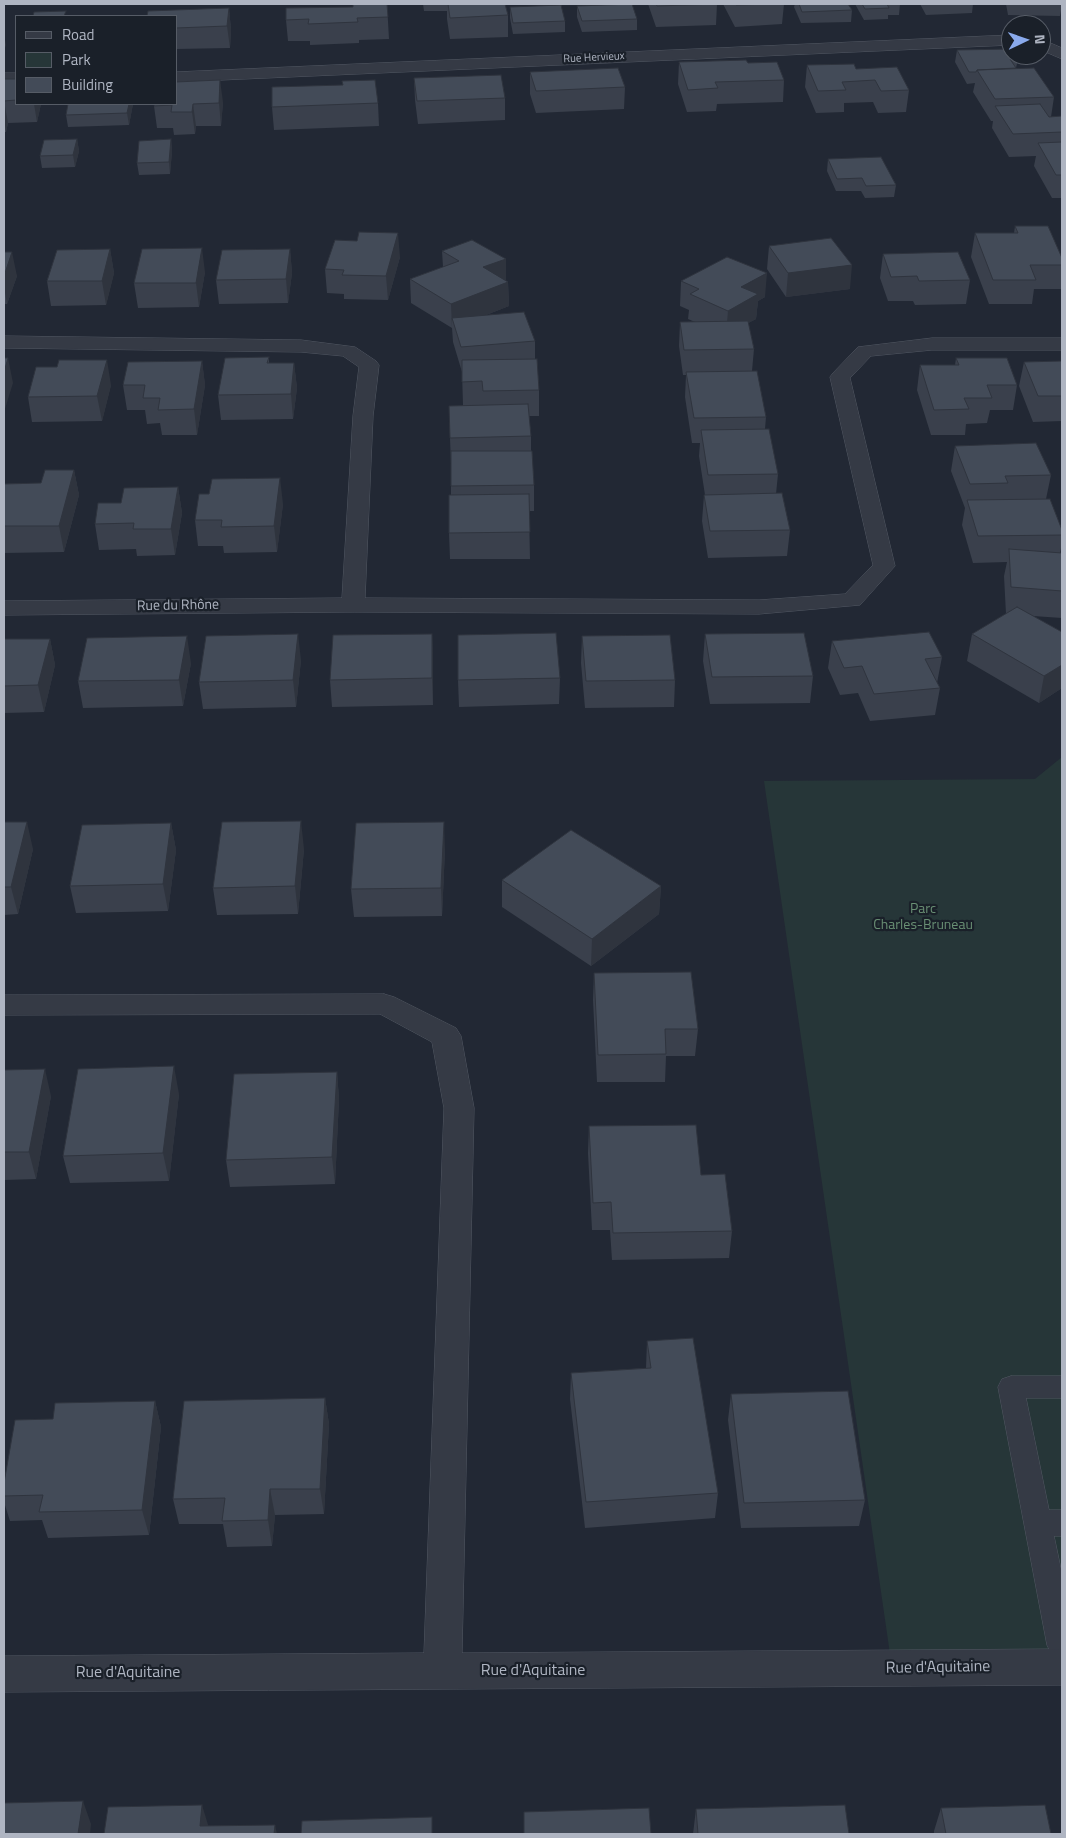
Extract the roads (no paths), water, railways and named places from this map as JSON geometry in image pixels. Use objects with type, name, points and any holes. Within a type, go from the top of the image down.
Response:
[{"type":"street","name":"Rue Hervieux","points":[[178,77],[1001,40]]},
{"type":"street","points":[[4,342],[301,346],[348,350],[369,365],[363,416],[352,605]]},
{"type":"street","name":"Rue du Rhône","points":[[4,608],[352,605],[760,607],[852,600],[884,566],[840,377],[865,352],[932,344],[1062,344]]},
{"type":"street","points":[[4,1005],[384,1004],[446,1036],[459,1108],[442,1672]]},
{"type":"street","name":"Rue d'Aquitaine","points":[[4,1674],[1062,1667]]},
{"type":"lane","points":[[1062,1387],[1011,1387],[1050,1523],[1062,1645]]},
{"type":"park label","name":"Parc Charles-Bruneau","points":[[923,918]]}]
